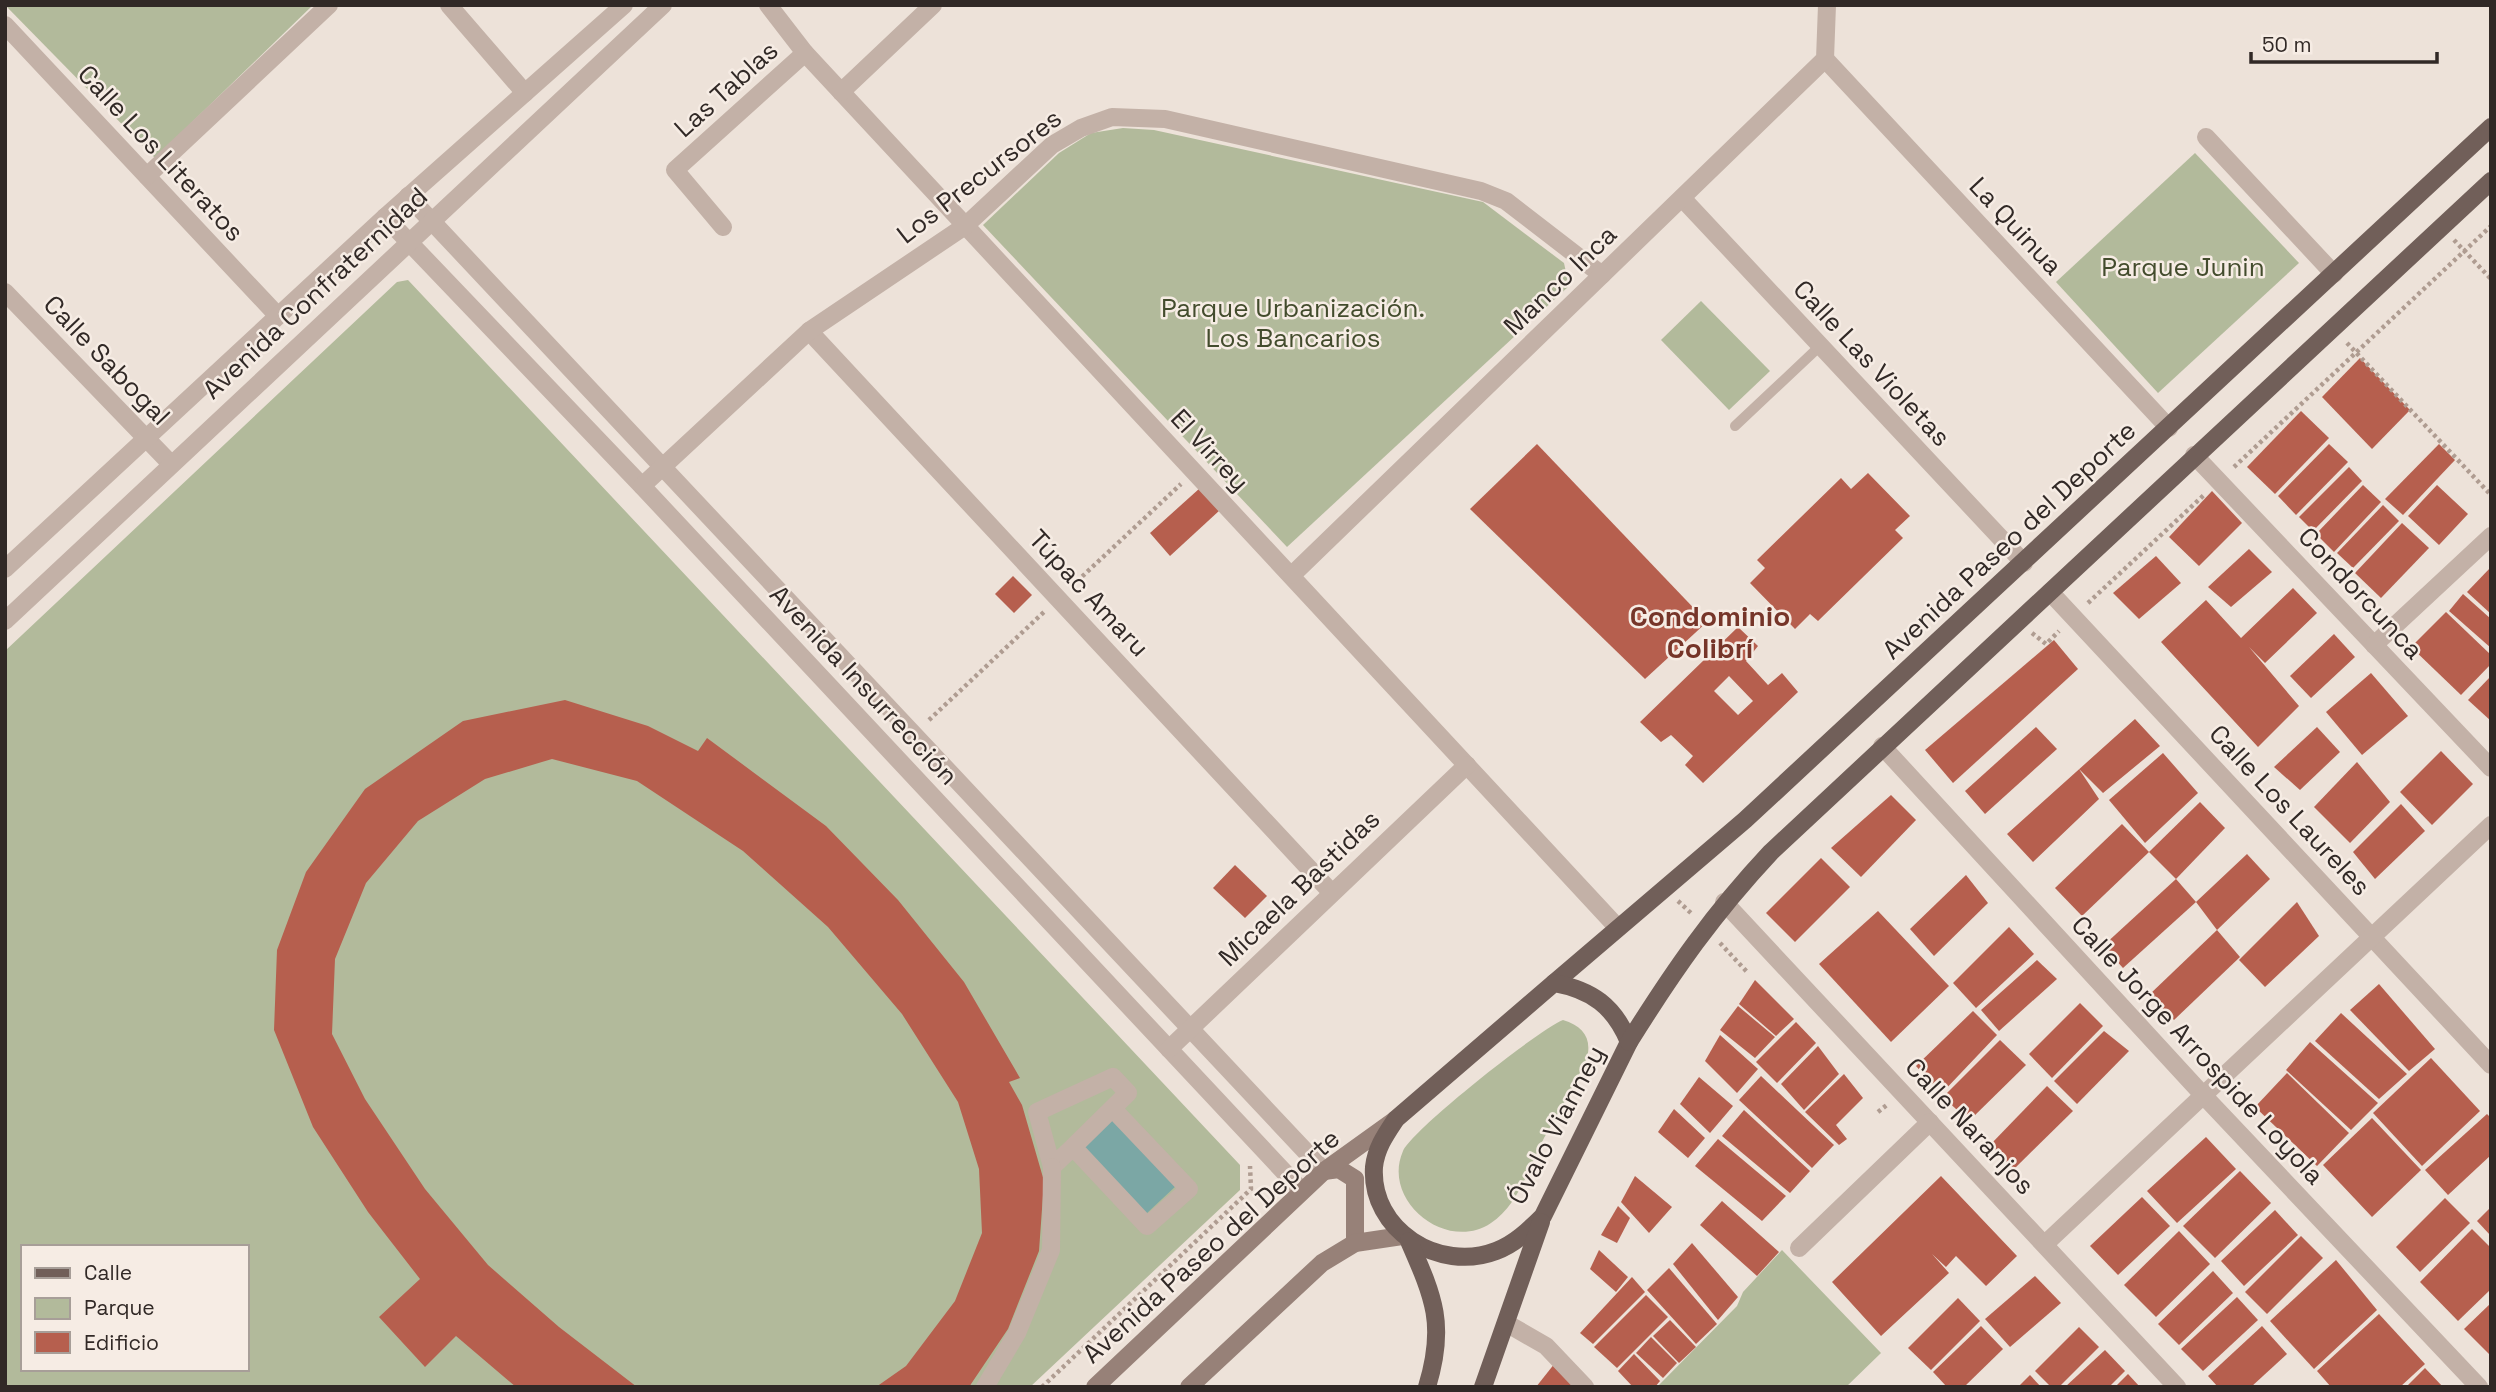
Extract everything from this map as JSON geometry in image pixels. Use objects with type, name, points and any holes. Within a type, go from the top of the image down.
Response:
[{"type":"main road","name":"Avenida Paseo del Deporte","points":[[1554,983],[1745,820],[2024,564],[2491,127]]},
{"type":"main road","points":[[1629,1042],[1674,969],[1724,902],[1771,852],[2194,454],[2491,181]]},
{"type":"main road","points":[[1427,1387],[1438,1352],[1436,1312],[1406,1238],[1385,1216],[1376,1192],[1374,1166],[1382,1140],[1396,1119],[1554,983]]},
{"type":"main road","name":"Óvalo Vianney","points":[[1406,1238],[1437,1253],[1466,1257],[1495,1252],[1522,1238],[1543,1216],[1629,1042],[1621,1023],[1609,1007],[1593,995],[1554,983]]},
{"type":"main road","name":"Avenida Paseo del Deporte","points":[[1095,1387],[1324,1171],[1396,1119]]},
{"type":"main road","points":[[1324,1171],[1339,1169],[1355,1179],[1355,1243]]},
{"type":"main road","points":[[1483,1387],[1543,1216]]},
{"type":"main road","points":[[1189,1387],[1322,1263],[1355,1243],[1406,1238]]},
{"type":"street","points":[[147,176],[329,5]]},
{"type":"street","points":[[449,5],[525,93]]},
{"type":"street","name":"Avenida Confraternidad","points":[[5,621],[663,5]]},
{"type":"street","name":"El Virrey","points":[[768,5],[804,53],[1618,928]]},
{"type":"street","points":[[841,92],[933,5]]},
{"type":"street","points":[[1825,59],[1827,5]]},
{"type":"street","name":"Avenida Confraternidad","points":[[5,569],[384,217],[525,93],[616,6]]},
{"type":"street","name":"Calle Los Literatos","points":[[5,25],[278,316]]},
{"type":"street","name":"Las Tablas","points":[[723,227],[675,170],[804,53]]},
{"type":"street","name":"Manco Inca","points":[[1292,575],[1825,59]]},
{"type":"street","name":"La Quinua","points":[[1825,59],[2169,428]]},
{"type":"street","name":"Los Precursores","points":[[642,486],[809,331],[965,226],[1052,145],[1081,128],[1102,120],[1137,116],[1165,119],[1481,191],[1506,201],[1602,275]]},
{"type":"street","points":[[2206,137],[2334,274]]},
{"type":"street","name":"Avenida Insurrección","points":[[408,196],[1188,1030],[1324,1171]]},
{"type":"street","name":"Calle Las Violetas","points":[[1682,198],[2024,564]]},
{"type":"street","name":"Avenida Insurrección","points":[[384,217],[642,486],[1302,1192]]},
{"type":"street","name":"Calle Sabogal","points":[[9,304],[171,464]]},
{"type":"street","name":"Túpac Amaru","points":[[809,331],[1331,892]]},
{"type":"street","name":"Condorcunca","points":[[2194,454],[2491,768]]},
{"type":"street","points":[[2374,645],[2491,536]]},
{"type":"street","name":"Calle Los Laureles","points":[[2050,592],[2491,1065]]},
{"type":"street","name":"Calle Jorge Arrospide Loyola","points":[[1882,746],[2203,1095],[2479,1387]]},
{"type":"street","name":"Micaela Bastidas","points":[[1168,1049],[1467,765]]},
{"type":"street","points":[[2045,1244],[2491,825]]},
{"type":"street","name":"Calle Naranjos","points":[[1724,902],[2177,1387]]},
{"type":"street","points":[[985,1387],[1017,1333],[1051,1250],[1052,1167],[1037,1112],[1113,1077],[1128,1093],[1052,1167]]},
{"type":"street","points":[[1073,1147],[1147,1226],[1189,1189],[1113,1109]]},
{"type":"street","points":[[1799,1248],[1930,1122]]},
{"type":"street","points":[[1506,1323],[1546,1346],[1585,1387]]},
{"type":"lane","points":[[1735,426],[1820,346]]},
{"type":"path","points":[[2018,621],[2046,644],[2491,226]]},
{"type":"path","points":[[2441,227],[2491,279]]},
{"type":"path","points":[[2332,327],[2491,495]]},
{"type":"path","points":[[1042,1387],[1251,1189],[1250,1167],[1241,1156]]},
{"type":"green space","points":[[5,5],[313,5],[155,158]]},
{"type":"green space","name":"Parque Urbanización. Los Bancarios","points":[[1123,128],[1154,130],[1483,202],[1564,263],[1569,286],[1287,547],[983,225],[1059,153],[1091,133]]},
{"type":"green space","name":"Parque Junin","points":[[2195,153],[2299,263],[2158,393],[2056,282]]},
{"type":"green space","points":[[408,280],[1240,1165],[1240,1190],[1030,1387],[5,1387],[5,651],[397,282]]},
{"type":"green space","points":[[1701,301],[1770,371],[1729,410],[1661,340]]},
{"type":"green space","points":[[1563,1020],[1581,1029],[1587,1039],[1587,1058],[1509,1206],[1491,1223],[1474,1231],[1438,1227],[1422,1217],[1401,1188],[1399,1170],[1403,1151],[1412,1139],[1477,1081]]},
{"type":"green space","points":[[1782,1250],[1881,1353],[1846,1387],[1657,1387],[1737,1306],[1743,1292]]},
{"type":"water","points":[[1116,1116],[1178,1184],[1145,1215],[1083,1147]]},
{"type":"building","points":[[2360,358],[2410,410],[2372,449],[2322,397]]},
{"type":"building","points":[[2301,411],[2329,438],[2275,494],[2247,467]]},
{"type":"building","points":[[1537,444],[1707,622],[1645,679],[1470,509]]},
{"type":"building","points":[[2329,444],[2348,462],[2296,515],[2278,496]]},
{"type":"building","points":[[2439,444],[2455,460],[2403,515],[2385,499]]},
{"type":"building","points":[[2349,467],[2362,481],[2313,531],[2299,517]]},
{"type":"building","points":[[1868,473],[1910,516],[1895,530],[1903,538],[1818,621],[1810,614],[1795,629],[1750,583],[1765,568],[1757,560],[1841,478],[1851,489]]},
{"type":"building","points":[[2363,485],[2381,502],[2334,552],[2316,534]]},
{"type":"building","points":[[2437,485],[2468,514],[2439,545],[2408,516]]},
{"type":"building","points":[[1200,488],[1220,510],[1170,556],[1150,533]]},
{"type":"building","points":[[2212,491],[2242,523],[2199,566],[2169,537]]},
{"type":"building","points":[[2383,505],[2399,521],[2353,568],[2337,553]]},
{"type":"building","points":[[2402,523],[2429,548],[2381,598],[2355,573]]},
{"type":"building","points":[[2249,549],[2272,572],[2231,607],[2208,587]]},
{"type":"building","points":[[2156,556],[2181,583],[2139,619],[2113,593]]},
{"type":"building","points":[[2491,567],[2491,614],[2467,592]]},
{"type":"building","points":[[1013,576],[1032,595],[1014,613],[995,594]]},
{"type":"building","points":[[2293,588],[2317,613],[2265,663],[2249,647],[2299,706],[2258,747],[2161,642],[2206,600],[2241,638]]},
{"type":"building","points":[[2463,594],[2491,619],[2491,648],[2449,611]]},
{"type":"building","points":[[2446,612],[2491,655],[2491,664],[2461,695],[2411,647]]},
{"type":"building","points":[[1738,627],[1758,646],[1746,661],[1768,685],[1782,673],[1798,692],[1703,783],[1685,765],[1693,756],[1671,735],[1661,742],[1640,722]],"holes":[[[1729,676],[1753,701],[1738,715],[1714,691]]]},
{"type":"building","points":[[2334,634],[2355,657],[2311,698],[2290,676]]},
{"type":"building","points":[[2054,640],[2078,669],[1953,783],[1925,750]]},
{"type":"building","points":[[2371,673],[2408,716],[2362,755],[2326,712]]},
{"type":"building","points":[[2491,676],[2491,721],[2468,700]]},
{"type":"building","points":[[565,700],[648,726],[698,751],[707,738],[826,826],[898,900],[964,982],[1020,1078],[1009,1082],[1022,1105],[1044,1181],[1039,1251],[1008,1329],[969,1387],[876,1387],[906,1366],[955,1301],[982,1233],[979,1169],[958,1102],[902,1014],[828,927],[743,851],[637,781],[552,759],[485,779],[418,821],[366,883],[335,959],[332,1034],[365,1099],[425,1189],[488,1265],[559,1327],[637,1387],[516,1387],[456,1336],[425,1367],[379,1317],[420,1279],[368,1212],[313,1127],[274,1030],[277,950],[306,872],[365,789],[463,721]]},
{"type":"building","points":[[2135,719],[2160,746],[2103,793],[2079,769]]},
{"type":"building","points":[[2036,727],[2057,749],[1985,814],[1965,791]]},
{"type":"building","points":[[2317,727],[2340,752],[2300,790],[2274,767]]},
{"type":"building","points":[[2441,751],[2473,784],[2432,825],[2400,792]]},
{"type":"building","points":[[2163,753],[2198,793],[2145,843],[2109,800]]},
{"type":"building","points":[[2357,762],[2390,802],[2350,843],[2314,807]]},
{"type":"building","points":[[2079,769],[2099,799],[2033,862],[2007,834]]},
{"type":"building","points":[[1891,795],[1916,820],[1861,877],[1831,848]]},
{"type":"building","points":[[2200,802],[2225,828],[2176,879],[2149,852]]},
{"type":"building","points":[[2401,804],[2425,831],[2375,879],[2353,852]]},
{"type":"building","points":[[2122,824],[2149,852],[2082,916],[2055,888]]},
{"type":"building","points":[[2247,854],[2270,879],[2217,930],[2196,902]]},
{"type":"building","points":[[1821,858],[1850,887],[1795,942],[1766,913]]},
{"type":"building","points":[[1235,865],[1267,896],[1245,918],[1213,888]]},
{"type":"building","points":[[1966,875],[1988,903],[1934,956],[1910,929]]},
{"type":"building","points":[[2176,879],[2196,902],[2123,968],[2103,946]]},
{"type":"building","points":[[2297,902],[2319,936],[2265,987],[2239,960]]},
{"type":"building","points":[[1878,911],[1949,986],[1891,1042],[1819,964]]},
{"type":"building","points":[[2009,927],[2034,954],[1976,1008],[1953,983]]},
{"type":"building","points":[[2217,930],[2240,957],[2174,1020],[2149,995]]},
{"type":"building","points":[[2037,960],[2057,979],[1999,1031],[1981,1010]]},
{"type":"building","points":[[1755,980],[1794,1019],[1776,1036],[1739,1004]]},
{"type":"building","points":[[2379,984],[2435,1049],[2409,1071],[2350,1010]]},
{"type":"building","points":[[2080,1003],[2103,1026],[2052,1078],[2029,1054]]},
{"type":"building","points":[[1738,1006],[1775,1037],[1755,1058],[1720,1030]]},
{"type":"building","points":[[1973,1011],[1997,1035],[1941,1094],[1916,1066]]},
{"type":"building","points":[[2341,1013],[2407,1074],[2379,1099],[2315,1041]]},
{"type":"building","points":[[1796,1022],[1816,1043],[1777,1083],[1756,1062]]},
{"type":"building","points":[[2104,1031],[2129,1051],[2077,1104],[2054,1081]]},
{"type":"building","points":[[1720,1035],[1758,1069],[1737,1093],[1705,1061]]},
{"type":"building","points":[[2000,1040],[2026,1065],[1969,1121],[1943,1097]]},
{"type":"building","points":[[2310,1042],[2378,1103],[2351,1130],[2286,1070]]},
{"type":"building","points":[[1818,1046],[1839,1074],[1804,1110],[1781,1084]]},
{"type":"building","points":[[2431,1058],[2480,1111],[2422,1166],[2373,1113]]},
{"type":"building","points":[[2287,1073],[2349,1133],[2317,1166],[2255,1107]]},
{"type":"building","points":[[1844,1074],[1863,1098],[1836,1125],[1847,1139],[1839,1145],[1805,1112]]},
{"type":"building","points":[[1761,1076],[1834,1145],[1812,1168],[1739,1100]]},
{"type":"building","points":[[1699,1077],[1733,1106],[1710,1133],[1680,1104]]},
{"type":"building","points":[[2047,1086],[2073,1111],[2013,1170],[1990,1145]]},
{"type":"building","points":[[1674,1109],[1705,1138],[1688,1158],[1658,1132]]},
{"type":"building","points":[[1744,1110],[1810,1171],[1790,1193],[1722,1136]]},
{"type":"building","points":[[2487,1114],[2491,1118],[2491,1155],[2448,1195],[2425,1170]]},
{"type":"building","points":[[2372,1118],[2421,1170],[2372,1217],[2323,1165]]},
{"type":"building","points":[[2206,1137],[2236,1169],[2177,1223],[2147,1191]]},
{"type":"building","points":[[1718,1139],[1786,1196],[1762,1221],[1695,1166]]},
{"type":"building","points":[[2240,1171],[2271,1203],[2215,1258],[2183,1226]]},
{"type":"building","points":[[1635,1176],[1672,1207],[1649,1233],[1621,1202]]},
{"type":"building","points":[[1941,1176],[2017,1256],[1986,1286],[1956,1256],[1946,1267],[1932,1254],[1949,1273],[1881,1336],[1832,1282]]},
{"type":"building","points":[[2142,1197],[2170,1226],[2118,1275],[2090,1246]]},
{"type":"building","points":[[2445,1198],[2470,1223],[2420,1272],[2396,1247]]},
{"type":"building","points":[[1722,1201],[1779,1252],[1757,1276],[1700,1225]]},
{"type":"building","points":[[1618,1206],[1630,1218],[1617,1243],[1601,1235]]},
{"type":"building","points":[[2491,1207],[2491,1236],[2477,1221]]},
{"type":"building","points":[[2275,1210],[2298,1235],[2244,1286],[2221,1261]]},
{"type":"building","points":[[2472,1229],[2491,1248],[2491,1289],[2458,1321],[2420,1282]]},
{"type":"building","points":[[2179,1231],[2210,1264],[2156,1317],[2124,1285]]},
{"type":"building","points":[[2301,1236],[2323,1258],[2267,1314],[2245,1292]]},
{"type":"building","points":[[1692,1243],[1738,1297],[1718,1320],[1673,1264]]},
{"type":"building","points":[[1599,1250],[1628,1277],[1616,1292],[1590,1269]]},
{"type":"building","points":[[2336,1260],[2377,1310],[2314,1369],[2270,1321]]},
{"type":"building","points":[[1669,1268],[1717,1324],[1696,1344],[1647,1290]]},
{"type":"building","points":[[2213,1271],[2233,1293],[2179,1345],[2158,1324]]},
{"type":"building","points":[[2035,1276],[2061,1303],[2010,1347],[1985,1319]]},
{"type":"building","points":[[1632,1277],[1645,1292],[1593,1344],[1580,1333]]},
{"type":"building","points":[[1646,1295],[1668,1317],[1617,1368],[1594,1347]]},
{"type":"building","points":[[2237,1297],[2258,1320],[2203,1371],[2181,1349]]},
{"type":"building","points":[[1958,1298],[1980,1321],[1931,1370],[1908,1348]]},
{"type":"building","points":[[2491,1303],[2491,1356],[2464,1329]]},
{"type":"building","points":[[2379,1314],[2425,1364],[2400,1387],[2331,1387],[2317,1371]]},
{"type":"building","points":[[1670,1320],[1696,1347],[1679,1363],[1653,1336]]},
{"type":"building","points":[[1981,1326],[2003,1349],[1964,1387],[1947,1387],[1933,1372]]},
{"type":"building","points":[[2262,1326],[2287,1354],[2251,1387],[2218,1387],[2208,1376]]},
{"type":"building","points":[[2079,1327],[2099,1347],[2059,1387],[2051,1387],[2035,1371]]},
{"type":"building","points":[[1651,1337],[1677,1363],[1663,1378],[1636,1353]]},
{"type":"building","points":[[2105,1350],[2125,1371],[2109,1387],[2065,1387]]},
{"type":"building","points":[[1634,1354],[1660,1381],[1655,1387],[1633,1387],[1618,1371]]},
{"type":"building","points":[[1555,1363],[1578,1387],[1536,1387]]},
{"type":"building","points":[[2425,1368],[2443,1387],[2406,1387]]},
{"type":"building","points":[[2128,1374],[2140,1387],[2115,1387]]},
{"type":"building","points":[[2030,1375],[2041,1387],[2018,1387]]},
{"type":"district","name":"Condominio Colibrí","points":[[1710,632]]}]
